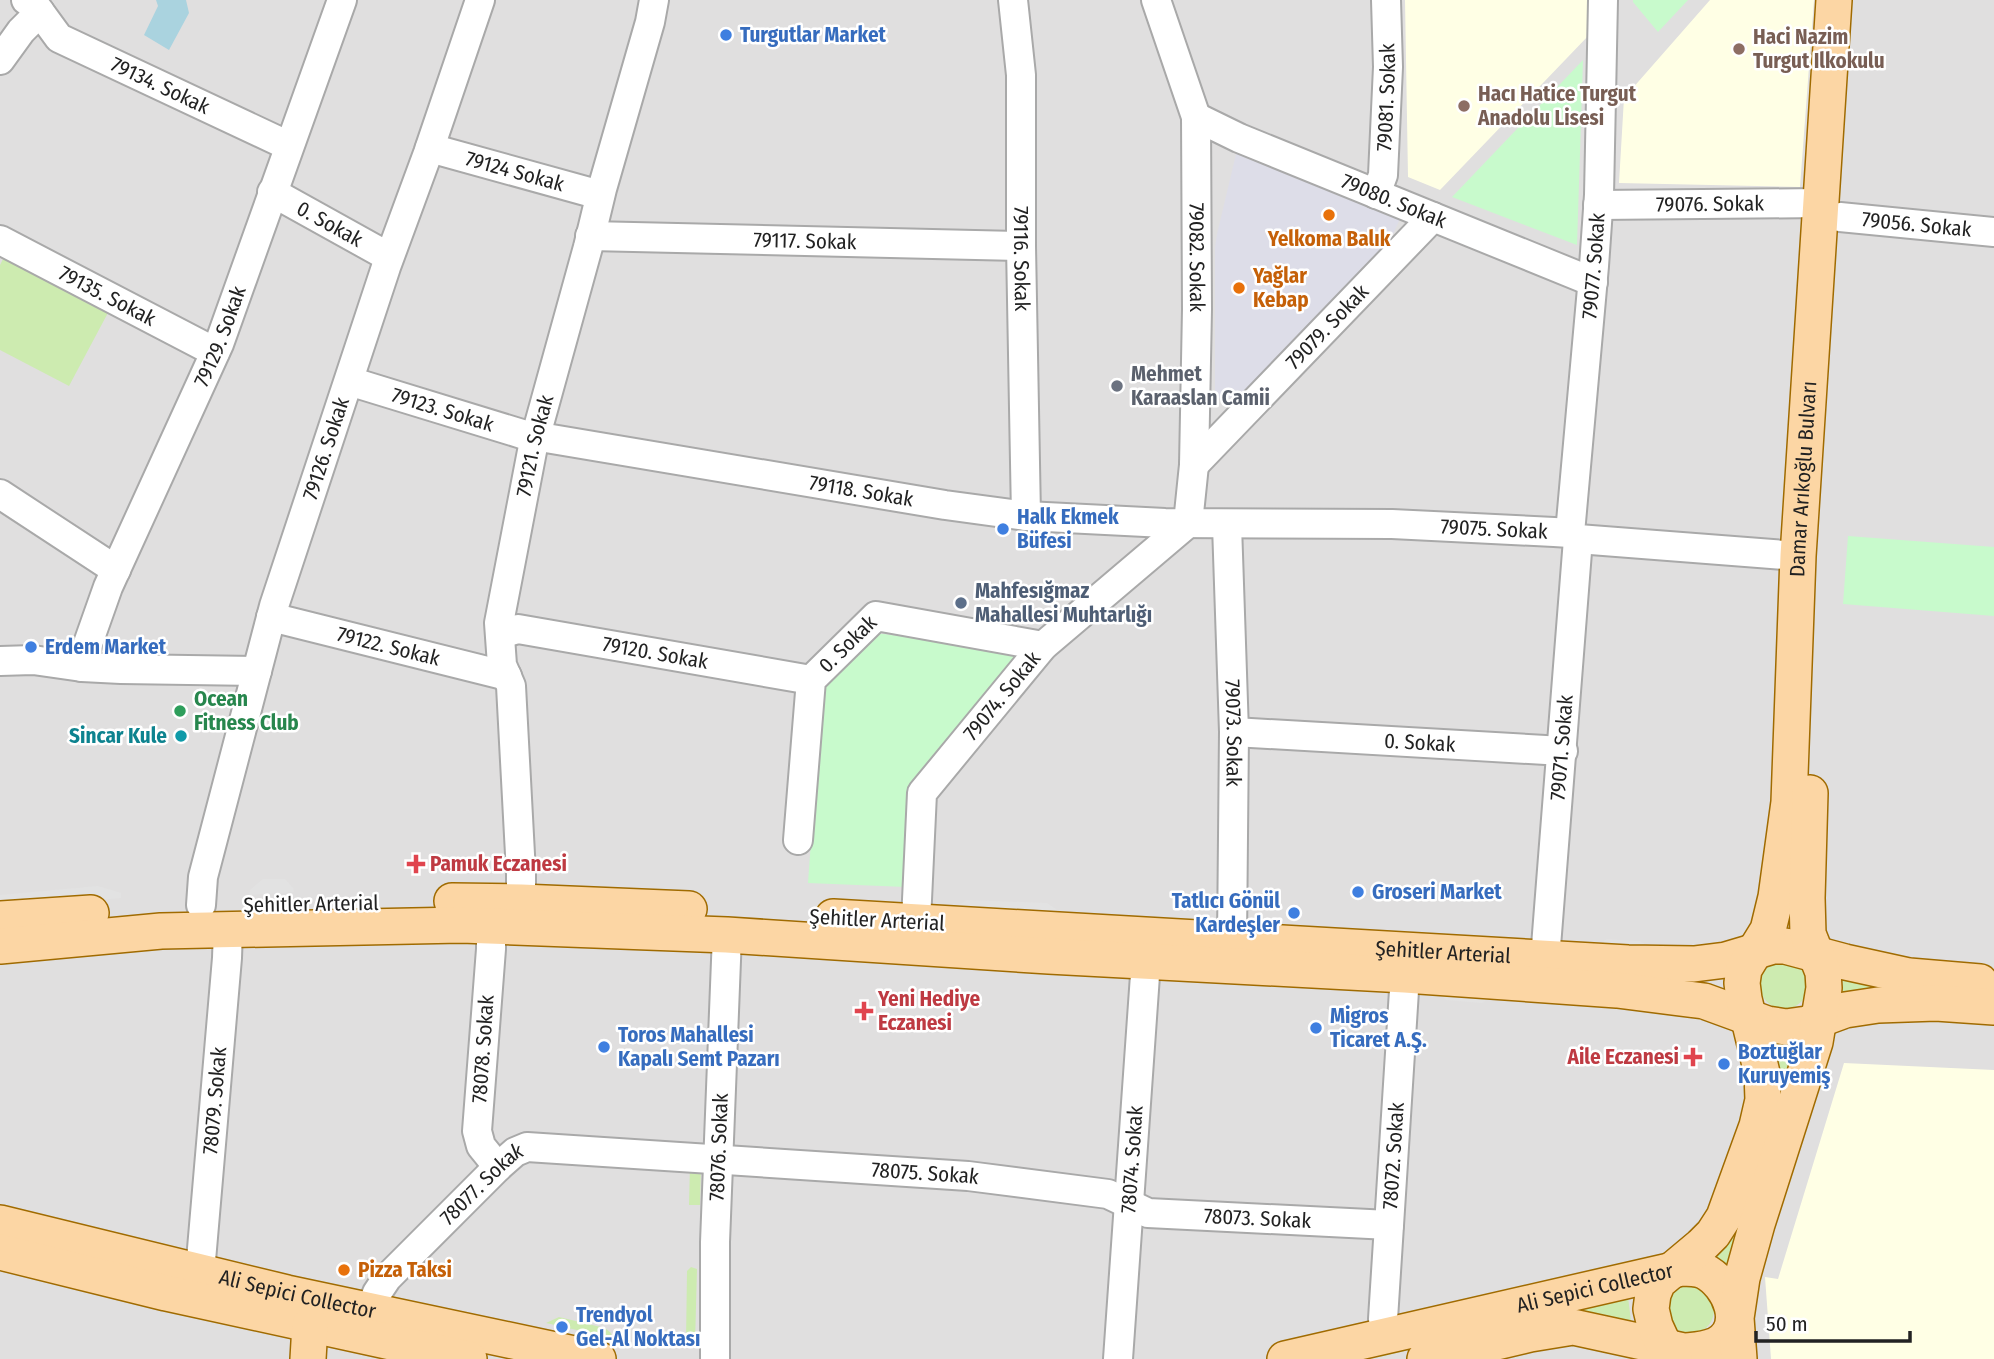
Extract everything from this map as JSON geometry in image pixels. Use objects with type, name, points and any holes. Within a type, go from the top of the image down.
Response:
[{"type":"main road","name":"Damar Arıkoğlu Bulvarı","points":[[1816,954],[1808,933],[1807,910],[1820,559],[1834,0]]},
{"type":"main road","name":"Damar Arıkoğlu Bulvarı","points":[[1753,952],[1768,930],[1776,897],[1789,802],[1798,556],[1830,210],[1858,0]]},
{"type":"main road","name":"Şehitler Arterial","points":[[0,919],[201,905],[521,902],[916,921],[1545,959],[1694,964],[1726,960],[1753,952]]},
{"type":"main road","name":"Şehitler Arterial","points":[[0,946],[135,933],[228,929],[491,926],[727,935],[1604,989],[1704,1001],[1748,1017]]},
{"type":"main road","points":[[1994,983],[1909,976],[1785,946],[1773,946],[1753,952],[1744,969],[1742,983],[1748,1017],[1786,1027],[1807,1024],[1845,1010],[1907,1003],[1994,1007]]},
{"type":"main road","points":[[1739,1359],[1735,1318],[1732,1303],[1715,1278],[1693,1268],[1670,1271],[1658,1282],[1653,1294],[1651,1308],[1655,1326],[1670,1353],[1702,1350],[1719,1344],[1728,1335],[1735,1318],[1756,1224],[1815,1042],[1824,988],[1823,972],[1816,954]]},
{"type":"main road","name":"Ali Sepici Collector","points":[[1285,1359],[1670,1271],[1713,1234],[1724,1217],[1757,1126],[1763,1100],[1762,1073],[1748,1017]]},
{"type":"main road","name":"Ali Sepici Collector","points":[[0,1223],[287,1293],[469,1359]]},
{"type":"main road","name":"Ali Sepici Collector","points":[[0,1252],[166,1293],[309,1342],[371,1324],[598,1359]]},
{"type":"main road","points":[[339,1359],[371,1324]]},
{"type":"main road","name":"Ali Sepici Collector","points":[[1425,1359],[1530,1334],[1573,1327],[1670,1353]]},
{"type":"street","name":"79129. Sokak","points":[[82,667],[116,570],[215,352],[342,0]]},
{"type":"street","name":"79126. Sokak","points":[[201,905],[203,877],[271,617],[389,257],[480,0]]},
{"type":"street","name":"79116. Sokak","points":[[1013,0],[1021,75],[1026,516]]},
{"type":"street","name":"79082. Sokak","points":[[1156,0],[1196,117],[1197,309],[1194,465],[1188,523]]},
{"type":"street","name":"79081. Sokak","points":[[1376,194],[1383,175],[1388,67],[1386,0]]},
{"type":"street","name":"79077. Sokak","points":[[1574,536],[1598,205],[1603,0]]},
{"type":"street","name":"79121. Sokak","points":[[521,902],[511,686],[502,665],[499,623],[536,436],[600,195],[661,1]]},
{"type":"street","name":"79134. Sokak","points":[[33,6],[59,38],[289,146]]},
{"type":"street","points":[[0,60],[22,31],[33,6]]},
{"type":"street","name":"79080. Sokak","points":[[1196,117],[1239,138],[1593,282]]},
{"type":"street","name":"79124 Sokak","points":[[429,148],[600,195]]},
{"type":"street","name":"0. Sokak","points":[[272,192],[389,257]]},
{"type":"street","name":"79076. Sokak","points":[[1598,205],[1830,210]]},
{"type":"street","name":"79056. Sokak","points":[[1830,210],[1994,232]]},
{"type":"street","name":"79079. Sokak","points":[[1194,465],[1433,217]]},
{"type":"street","name":"79117. Sokak","points":[[590,236],[1021,246]]},
{"type":"street","name":"79135. Sokak","points":[[0,240],[215,352]]},
{"type":"street","name":"79123. Sokak","points":[[349,382],[536,436]]},
{"type":"street","name":"79118. Sokak","points":[[536,436],[945,505],[1026,516],[1188,523]]},
{"type":"street","points":[[0,494],[116,570]]},
{"type":"street","name":"79075. Sokak","points":[[1188,523],[1392,524],[1574,536],[1798,556]]},
{"type":"street","name":"79074. Sokak","points":[[916,921],[922,793],[1043,646],[1188,523]]},
{"type":"street","name":"79073. Sokak","points":[[1227,525],[1234,732],[1232,941]]},
{"type":"street","name":"79071. Sokak","points":[[1545,959],[1563,751],[1574,536]]},
{"type":"street","name":"0. Sokak","points":[[798,839],[811,680],[876,616],[1043,646]]},
{"type":"street","name":"79122. Sokak","points":[[271,617],[506,676]]},
{"type":"street","name":"79120. Sokak","points":[[500,634],[518,629],[811,680]]},
{"type":"street","points":[[0,662],[33,660],[82,667],[257,671]]},
{"type":"street","name":"0. Sokak","points":[[1234,732],[1563,751]]},
{"type":"street","name":"78078. Sokak","points":[[491,926],[477,1131],[481,1146],[498,1167]]},
{"type":"street","name":"78079. Sokak","points":[[200,1272],[228,929]]},
{"type":"street","name":"78076. Sokak","points":[[715,1359],[715,1242],[727,935]]},
{"type":"street","name":"78074. Sokak","points":[[1118,1359],[1146,961]]},
{"type":"street","name":"78072. Sokak","points":[[1387,1336],[1384,1319],[1388,1225],[1405,975]]},
{"type":"street","name":"78077. Sokak","points":[[371,1324],[377,1293],[387,1278],[515,1152],[527,1147],[719,1158]]},
{"type":"street","name":"78075. Sokak","points":[[719,1158],[968,1176],[1108,1194],[1128,1204]]},
{"type":"street","name":"78073. Sokak","points":[[1128,1204],[1149,1213],[1388,1225]]},
{"type":"shaded area","points":[[0,0],[1994,0],[1994,1359],[0,1359]]},
{"type":"shaded area","name":"Hacı Hatice Turgut Anadolu Lisesi","points":[[1405,0],[1588,0],[1590,34],[1440,190],[1408,177]]},
{"type":"shaded area","name":"Haci Nazim Turgut Ilkokulu","points":[[1710,0],[1814,0],[1800,187],[1619,183],[1624,98]]},
{"type":"shaded area","points":[[1236,154],[1400,219],[1388,245],[1245,397],[1215,398],[1215,247]]},
{"type":"shaded area","points":[[263,879],[285,879],[294,892],[249,895],[250,890]]},
{"type":"shaded area","points":[[98,886],[121,893],[121,898],[0,909],[0,895]]},
{"type":"shaded area","points":[[967,900],[1047,903],[1065,915],[955,913],[957,906]]},
{"type":"shaded area","points":[[1607,939],[1640,941],[1654,950],[1594,947]]},
{"type":"shaded area","points":[[1438,992],[1495,994],[1482,1003],[1446,1000]]},
{"type":"shaded area","points":[[1844,1063],[1994,1070],[1994,1359],[1771,1359],[1765,1277],[1778,1279]]},
{"type":"green space","points":[[1633,0],[1688,0],[1658,32]]},
{"type":"green space","points":[[1583,60],[1577,245],[1452,197]]},
{"type":"green space","points":[[6,253],[110,309],[69,386],[0,350],[0,265]]},
{"type":"green space","points":[[1848,536],[1994,547],[1994,616],[1843,604]]},
{"type":"green space","points":[[875,633],[1023,651],[912,782],[906,887],[808,883],[822,687]]},
{"type":"green space","points":[[1784,961],[1801,968],[1808,985],[1801,1002],[1784,1009],[1767,1002],[1760,985],[1767,968]]},
{"type":"green space","points":[[1840,973],[1876,980],[1876,995],[1841,1002],[1843,983]]},
{"type":"green space","points":[[1804,1040],[1791,1076],[1776,1072],[1769,1041]]},
{"type":"green space","points":[[1776,1075],[1790,1080],[1729,1270],[1710,1258]]},
{"type":"green space","points":[[690,1165],[701,1165],[700,1205],[689,1205]]},
{"type":"green space","points":[[691,1267],[697,1269],[695,1344],[686,1341],[687,1271]]},
{"type":"green space","points":[[1692,1284],[1710,1296],[1714,1312],[1708,1326],[1690,1333],[1670,1325],[1667,1297],[1678,1286]]},
{"type":"green space","points":[[1628,1297],[1631,1321],[1584,1312],[1380,1357],[1379,1353]]},
{"type":"green space","points":[[559,1317],[605,1328],[612,1338],[546,1323]]},
{"type":"water","points":[[156,0],[186,0],[189,13],[169,50],[144,35],[158,6]]},
{"type":"place","name":"Turgutlar Market","points":[[726,35]]},
{"type":"place","name":"Haci Nazim Turgut Ilkokulu","points":[[1739,49]]},
{"type":"place","name":"Hacı Hatice Turgut Anadolu Lisesi","points":[[1464,106]]},
{"type":"place","name":"Yelkoma Balık","points":[[1329,215]]},
{"type":"place","name":"Yağlar Kebap","points":[[1239,288]]},
{"type":"place","name":"Mehmet Karaaslan Camii","points":[[1117,386]]},
{"type":"place","name":"Halk Ekmek Büfesi","points":[[1003,529]]},
{"type":"place","name":"Mahfesığmaz Mahallesi Muhtarlığı","points":[[961,603]]},
{"type":"place","name":"Erdem Market","points":[[31,647]]},
{"type":"place","name":"Ocean Fitness Club","points":[[180,711]]},
{"type":"place","name":"Sincar Kule","points":[[181,736]]},
{"type":"place","name":"Pamuk Eczanesi","points":[[416,864]]},
{"type":"place","name":"Groseri Market","points":[[1358,892]]},
{"type":"place","name":"Tatlıcı Gönül Kardeşler","points":[[1294,913]]},
{"type":"place","name":"Yeni Hediye Eczanesi","points":[[864,1011]]},
{"type":"place","name":"Migros Ticaret A.Ş.","points":[[1316,1028]]},
{"type":"place","name":"Toros Mahallesi Kapalı Semt Pazarı","points":[[604,1047]]},
{"type":"place","name":"Aile Eczanesi","points":[[1693,1057]]},
{"type":"place","name":"Boztuğlar Kuruyemiş","points":[[1724,1064]]},
{"type":"place","name":"Pizza Taksi","points":[[344,1270]]},
{"type":"place","name":"Trendyol Gel-Al Noktası","points":[[562,1327]]}]
